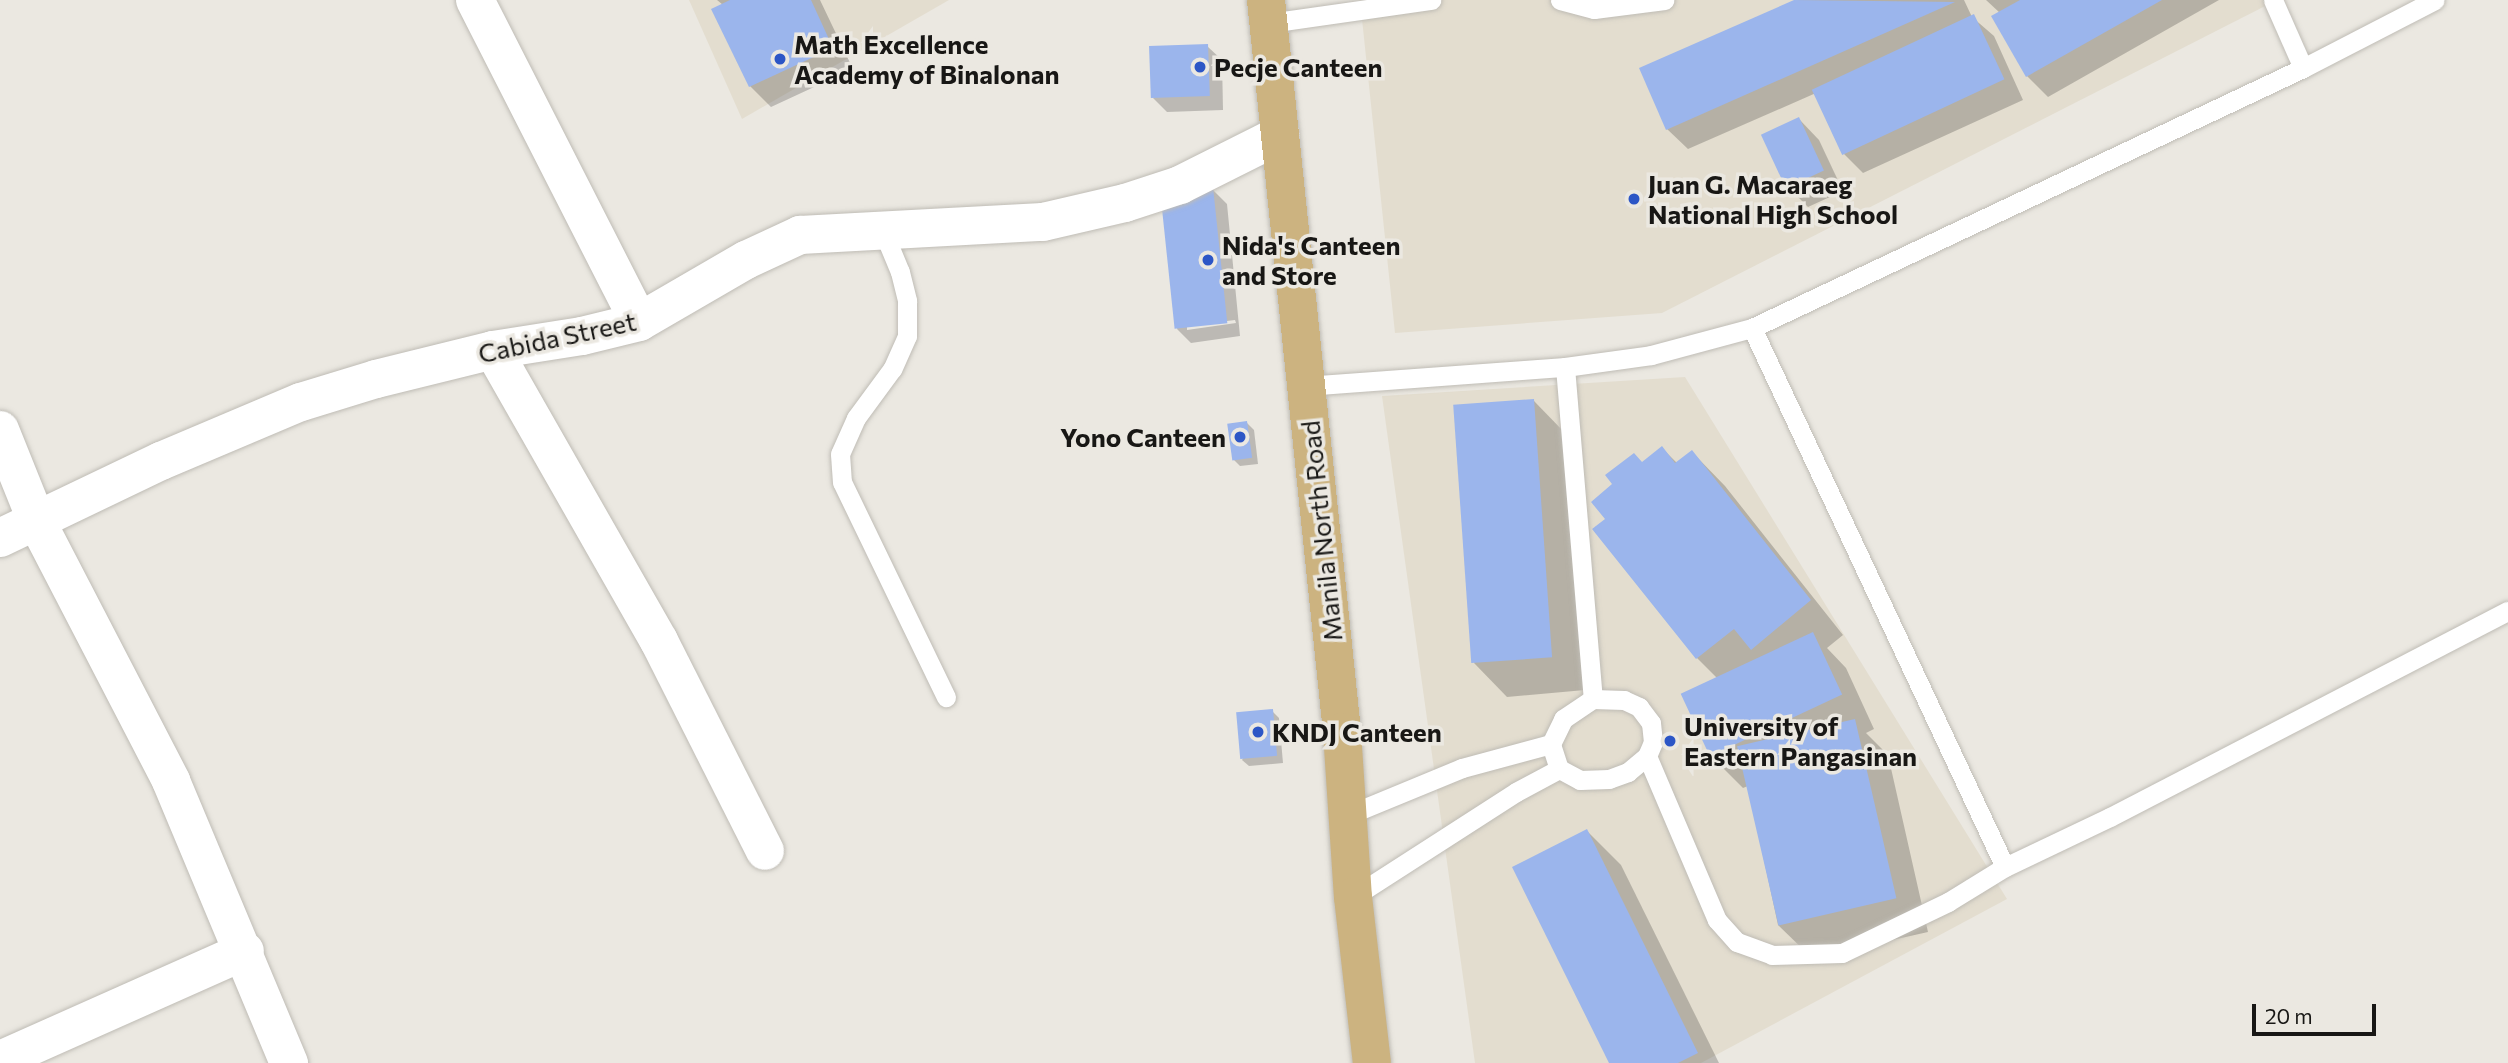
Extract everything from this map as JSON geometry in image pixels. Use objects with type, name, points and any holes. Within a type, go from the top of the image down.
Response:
[{"type":"highway","name":"Manila North Road","points":[[1268,12],[1349,814],[1353,897],[1373,1063]]},
{"type":"street","points":[[475,0],[639,321]]},
{"type":"street","name":"Cabida Street","points":[[0,538],[161,461],[301,402],[376,379],[493,350],[582,336],[639,321],[746,260],[800,235],[1043,222],[1125,203],[1180,185],[1280,135]]},
{"type":"street","points":[[493,350],[659,641],[765,851]]},
{"type":"street","points":[[0,430],[37,522],[171,781],[245,951],[289,1063]]},
{"type":"street","points":[[0,1060],[245,951]]},
{"type":"lane","points":[[1268,12],[1431,0]]},
{"type":"lane","points":[[1560,0],[1594,9],[1664,0]]},
{"type":"lane","points":[[2273,0],[2303,68]]},
{"type":"lane","points":[[1305,386],[1565,368],[1651,355],[1752,328],[2303,68],[2435,0]]},
{"type":"lane","points":[[883,231],[905,291],[907,336],[892,369],[856,418],[840,454],[842,482],[946,697]]},
{"type":"lane","points":[[1752,328],[2005,867]]},
{"type":"lane","points":[[1565,368],[1593,699]]},
{"type":"lane","points":[[1647,756],[1717,920],[1737,942],[1772,955],[1842,953],[1948,902],[2005,867],[2110,817],[2508,611]]},
{"type":"lane","points":[[1593,699],[1624,699],[1639,707],[1651,723],[1653,742],[1647,756],[1628,772],[1609,779],[1580,780],[1559,769],[1551,744],[1563,719],[1593,699]]},
{"type":"lane","points":[[1349,814],[1462,768],[1551,744]]},
{"type":"lane","points":[[1353,897],[1516,792],[1559,769]]},
{"type":"shaded area","name":"Math Excellence Academy of Binalonan","points":[[689,0],[949,0],[742,119]]},
{"type":"shaded area","name":"Juan G. Macaraeg National High School","points":[[1360,0],[2277,0],[1662,313],[1395,333]]},
{"type":"shaded area","name":"University of Eastern Pangasinan","points":[[1685,377],[2007,899],[1701,1063],[1475,1063],[1382,396]]},
{"type":"building","points":[[730,0],[811,0],[833,48],[749,87],[711,9]]},
{"type":"building","points":[[1794,0],[1955,2],[1666,130],[1639,68]]},
{"type":"building","points":[[2020,0],[2162,0],[2026,77],[1991,16]]},
{"type":"building","points":[[1974,14],[2004,79],[1842,155],[1812,90]]},
{"type":"building","points":[[1208,44],[1210,96],[1151,98],[1149,46]]},
{"type":"building","points":[[1799,117],[1824,170],[1786,188],[1761,135]]},
{"type":"building","points":[[1213,187],[1227,323],[1175,329],[1160,193]]},
{"type":"building","points":[[1534,399],[1552,657],[1471,663],[1453,405]]},
{"type":"building","points":[[1247,421],[1252,458],[1232,460],[1227,424]]},
{"type":"building","points":[[1662,446],[1675,463],[1692,450],[1811,600],[1751,650],[1734,629],[1696,659],[1592,529],[1605,519],[1591,502],[1612,484],[1605,475],[1634,453],[1642,462]]},
{"type":"building","points":[[1813,632],[1842,695],[1710,756],[1681,694]]},
{"type":"building","points":[[1273,709],[1277,756],[1240,759],[1236,712]]},
{"type":"building","points":[[1855,719],[1896,898],[1778,926],[1737,746]]},
{"type":"building","points":[[1587,829],[1698,1053],[1678,1063],[1609,1063],[1512,867]]},
{"type":"place","name":"Math Excellence Academy of Binalonan","points":[[780,59]]},
{"type":"place","name":"Pecje Canteen","points":[[1200,67]]},
{"type":"place","name":"Juan G. Macaraeg National High School","points":[[1634,199]]},
{"type":"place","name":"Nida's Canteen and Store","points":[[1208,260]]},
{"type":"place","name":"Yono Canteen","points":[[1240,437]]},
{"type":"place","name":"KNDJ Canteen","points":[[1258,732]]},
{"type":"place","name":"University of Eastern Pangasinan","points":[[1670,741]]}]
